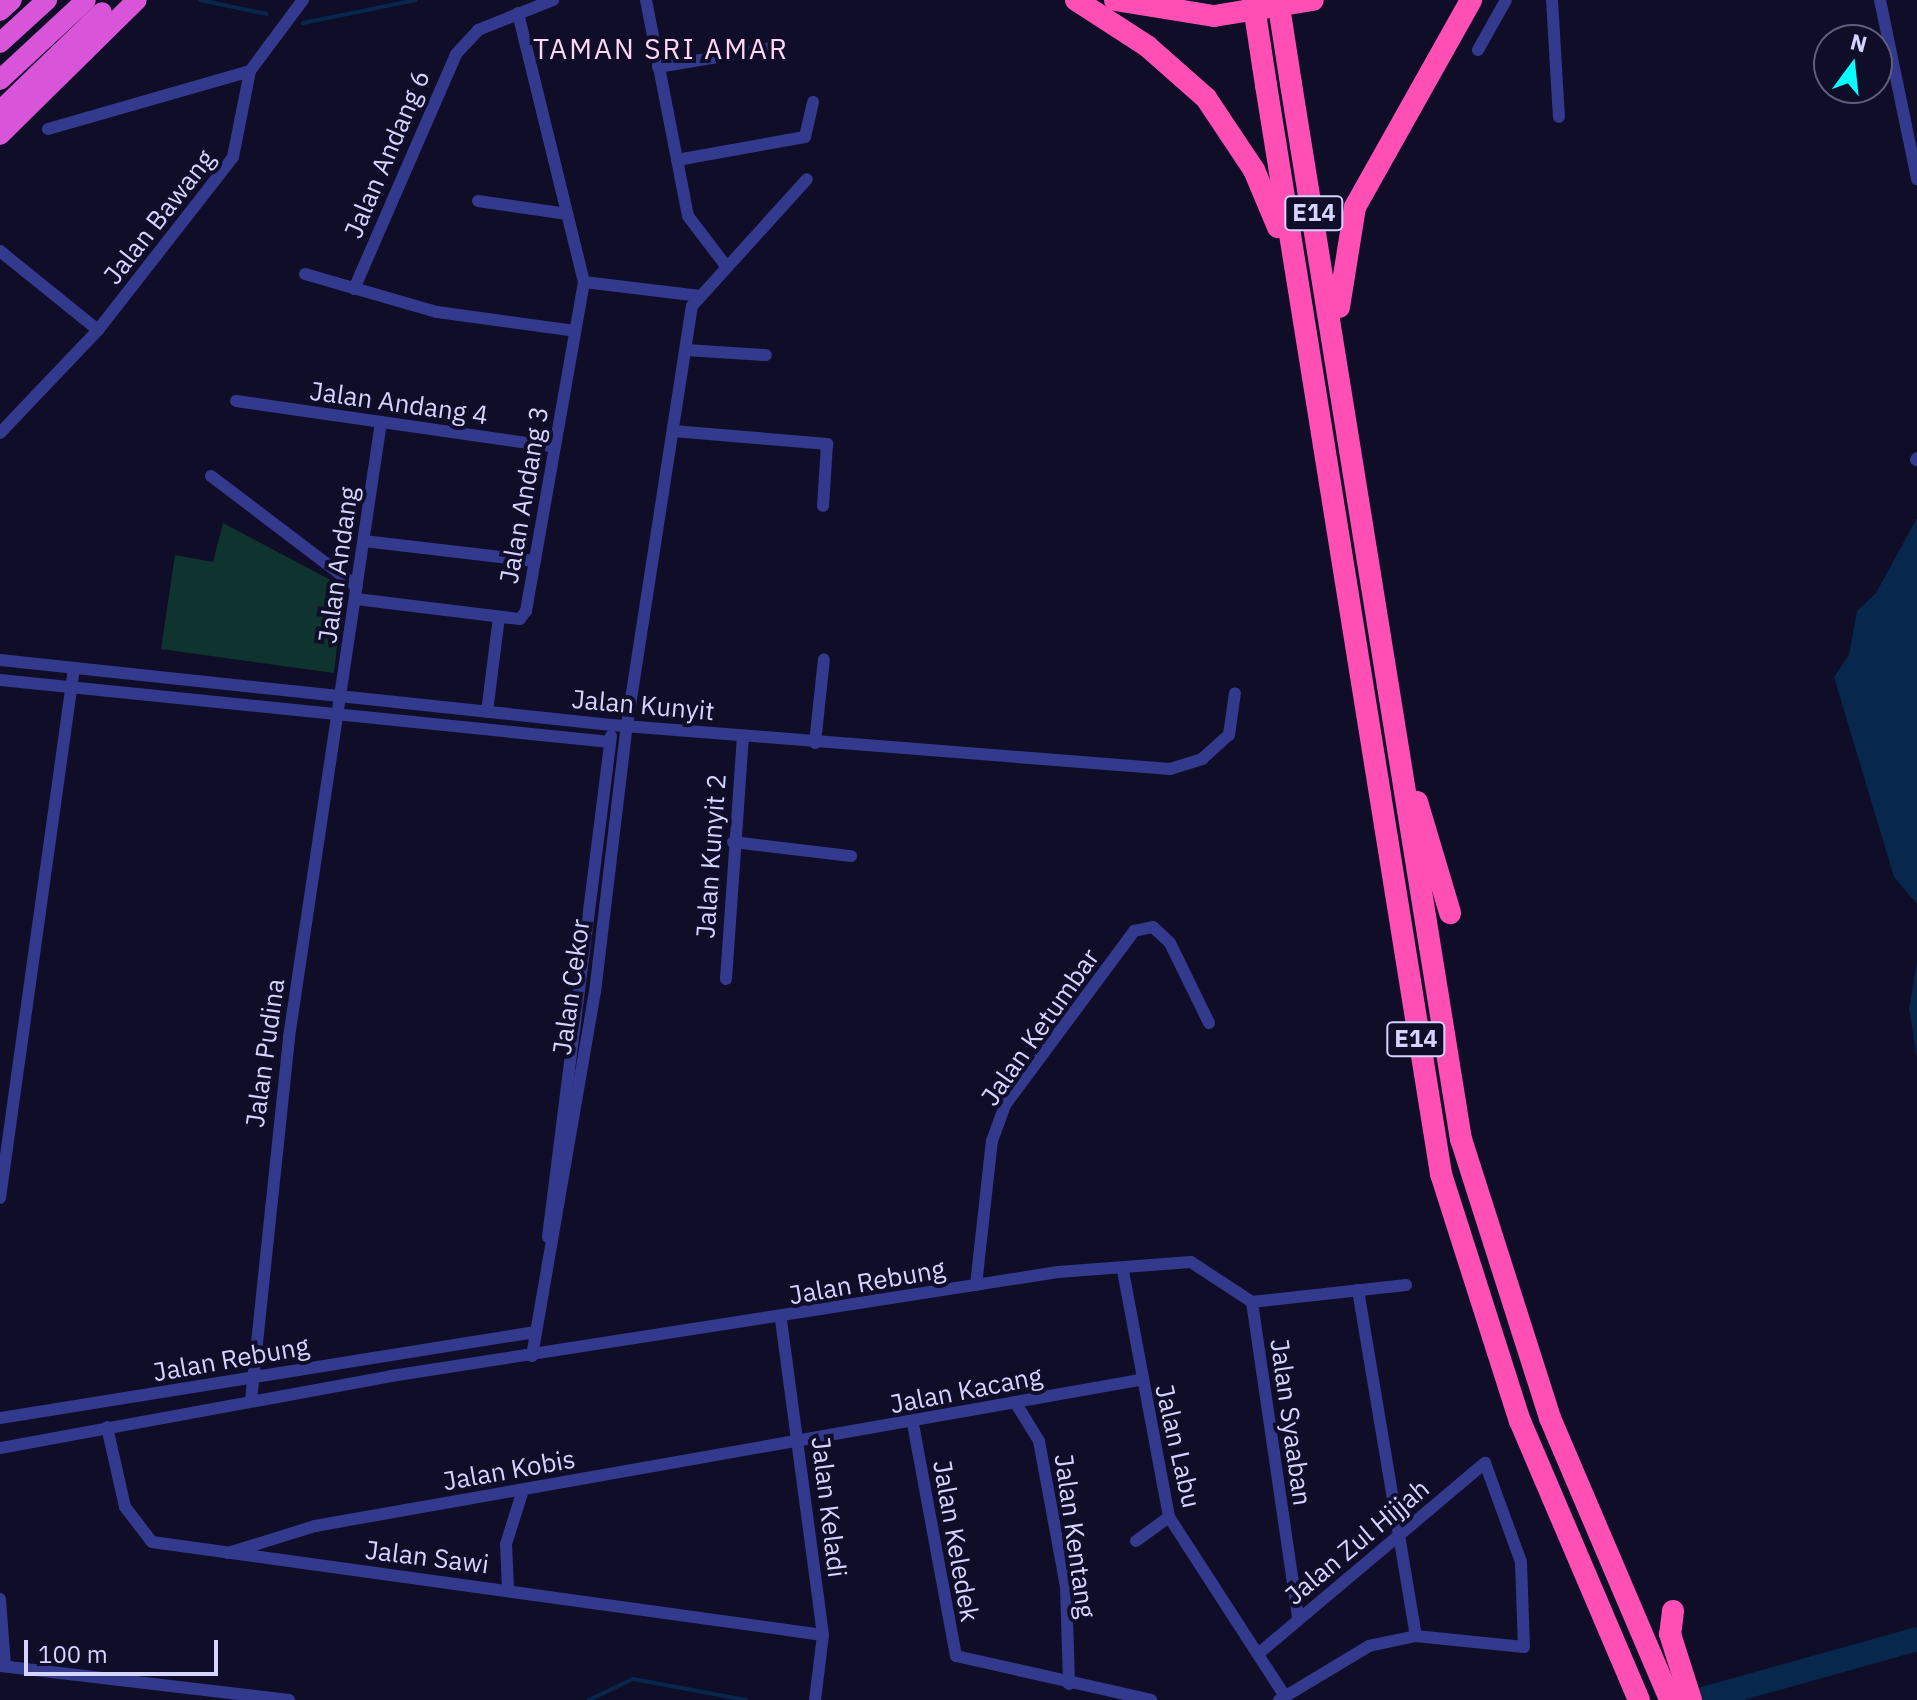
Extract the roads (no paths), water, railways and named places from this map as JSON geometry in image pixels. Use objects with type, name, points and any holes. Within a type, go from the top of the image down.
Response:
[{"type":"highway","points":[[0,11],[12,0]]},
{"type":"highway","points":[[0,43],[47,0]]},
{"type":"highway","points":[[0,80],[86,0]]},
{"type":"highway","points":[[0,111],[117,0]]},
{"type":"highway","points":[[0,135],[137,0]]},
{"type":"highway","points":[[1076,0],[1158,54],[1206,98],[1254,170],[1290,258]]},
{"type":"highway","points":[[1115,0],[1214,16],[1313,0]]},
{"type":"highway","name":"E14","points":[[1253,0],[1290,258],[1441,1174],[1520,1421],[1639,1700]]},
{"type":"highway","name":"E14","points":[[1278,0],[1336,342],[1397,736],[1430,980],[1469,1174],[1550,1418],[1670,1700]]},
{"type":"highway","points":[[1336,342],[1355,207],[1471,0]]},
{"type":"highway","points":[[1397,736],[1450,913]]},
{"type":"highway","points":[[1673,1611],[1670,1634],[1691,1700]]},
{"type":"street","name":"Jalan Bawang","points":[[0,433],[98,330],[233,157],[250,71],[303,0]]},
{"type":"street","name":"Jalan Andang 6","points":[[354,289],[440,81],[478,30],[553,0]]},
{"type":"street","points":[[646,0],[693,227],[726,266]]},
{"type":"street","points":[[1478,50],[1506,0]]},
{"type":"street","points":[[1552,0],[1559,117]]},
{"type":"street","points":[[1880,0],[1917,179]]},
{"type":"street","name":"Jalan Andang 3","points":[[356,593],[499,617],[520,619],[526,611],[584,282],[518,13]]},
{"type":"street","points":[[658,67],[771,48]]},
{"type":"street","points":[[48,129],[250,71]]},
{"type":"street","points":[[677,160],[805,137],[813,102]]},
{"type":"street","name":"Jalan Cekor","points":[[532,1356],[595,992],[627,725],[686,350],[700,296],[807,179]]},
{"type":"street","points":[[478,201],[567,214]]},
{"type":"street","points":[[0,251],[98,330]]},
{"type":"street","points":[[305,274],[437,312],[575,331]]},
{"type":"street","points":[[584,282],[700,296]]},
{"type":"street","points":[[686,350],[766,355]]},
{"type":"street","name":"Jalan Andang 4","points":[[236,401],[555,447]]},
{"type":"street","name":"Jalan Andang","points":[[339,714],[381,422]]},
{"type":"street","points":[[673,431],[827,444],[823,506]]},
{"type":"street","points":[[211,476],[356,593]]},
{"type":"street","points":[[364,541],[535,561]]},
{"type":"street","points":[[487,712],[499,617]]},
{"type":"street","points":[[815,743],[824,659]]},
{"type":"street","name":"Jalan Kunyit","points":[[0,660],[612,725],[1170,769],[1220,746],[1235,717],[1235,693]]},
{"type":"street","points":[[0,1198],[74,668]]},
{"type":"street","name":"Jalan Kunyit","points":[[0,680],[610,742]]},
{"type":"street","name":"Jalan Pudina","points":[[251,1400],[249,1380],[289,1037],[339,714]]},
{"type":"street","name":"Jalan Cekor","points":[[549,1253],[547,1204],[612,725]]},
{"type":"street","points":[[610,742],[627,725]]},
{"type":"street","name":"Jalan Kunyit 2","points":[[726,979],[733,842],[743,736]]},
{"type":"street","points":[[584,739],[607,770]]},
{"type":"street","points":[[733,842],[851,856]]},
{"type":"street","name":"Jalan Ketumbar","points":[[976,1285],[992,1141],[1005,1105],[1134,931],[1160,931],[1209,1023]]},
{"type":"street","name":"Jalan Rebung","points":[[0,1448],[251,1400],[781,1320],[976,1285],[1191,1262],[1252,1302]]},
{"type":"street","name":"Jalan Labu","points":[[1123,1271],[1140,1380],[1169,1517],[1258,1654],[1282,1698]]},
{"type":"street","points":[[1252,1302],[1406,1285]]},
{"type":"street","points":[[1282,1698],[1353,1650],[1416,1636],[1358,1290]]},
{"type":"street","name":"Jalan Syaaban","points":[[1252,1302],[1298,1619]]},
{"type":"street","name":"Jalan Keladi","points":[[781,1320],[823,1635],[815,1700]]},
{"type":"street","points":[[535,1332],[551,1356]]},
{"type":"street","name":"Jalan Rebung","points":[[2,1416],[249,1380],[535,1332]]},
{"type":"street","name":"Jalan Kacang","points":[[799,1442],[913,1424],[1140,1380]]},
{"type":"street","name":"Jalan Kentang","points":[[1015,1402],[1039,1441],[1066,1587],[1069,1684]]},
{"type":"street","name":"Jalan Keledek","points":[[913,1424],[956,1656],[1069,1684],[1151,1700]]},
{"type":"street","name":"Jalan Sawi","points":[[107,1427],[125,1507],[144,1536],[186,1551],[228,1553],[508,1589],[823,1635]]},
{"type":"street","name":"Jalan Kobis","points":[[228,1553],[315,1526],[799,1442]]},
{"type":"street","name":"Jalan Zul Hijjah","points":[[1258,1654],[1485,1463],[1521,1562],[1526,1642],[1517,1648],[1416,1636]]},
{"type":"street","points":[[508,1589],[506,1544],[523,1490]]},
{"type":"street","points":[[1136,1541],[1169,1517]]},
{"type":"street","points":[[0,1599],[2,1666],[240,1697],[289,1700]]},
{"type":"water","points":[[1917,518],[1917,904],[1894,877],[1834,677],[1849,655],[1857,611],[1876,593]]},
{"type":"water","points":[[1917,961],[1917,1058],[1909,1009]]},
{"type":"waterway","points":[[200,0],[267,14]]},
{"type":"waterway","points":[[303,23],[416,0]]},
{"type":"waterway","points":[[1699,1700],[1917,1639]]},
{"type":"waterway","points":[[589,1700],[633,1679],[746,1700]]},
{"type":"district","name":"TAMAN SRI AMAR","points":[[661,49]]}]
